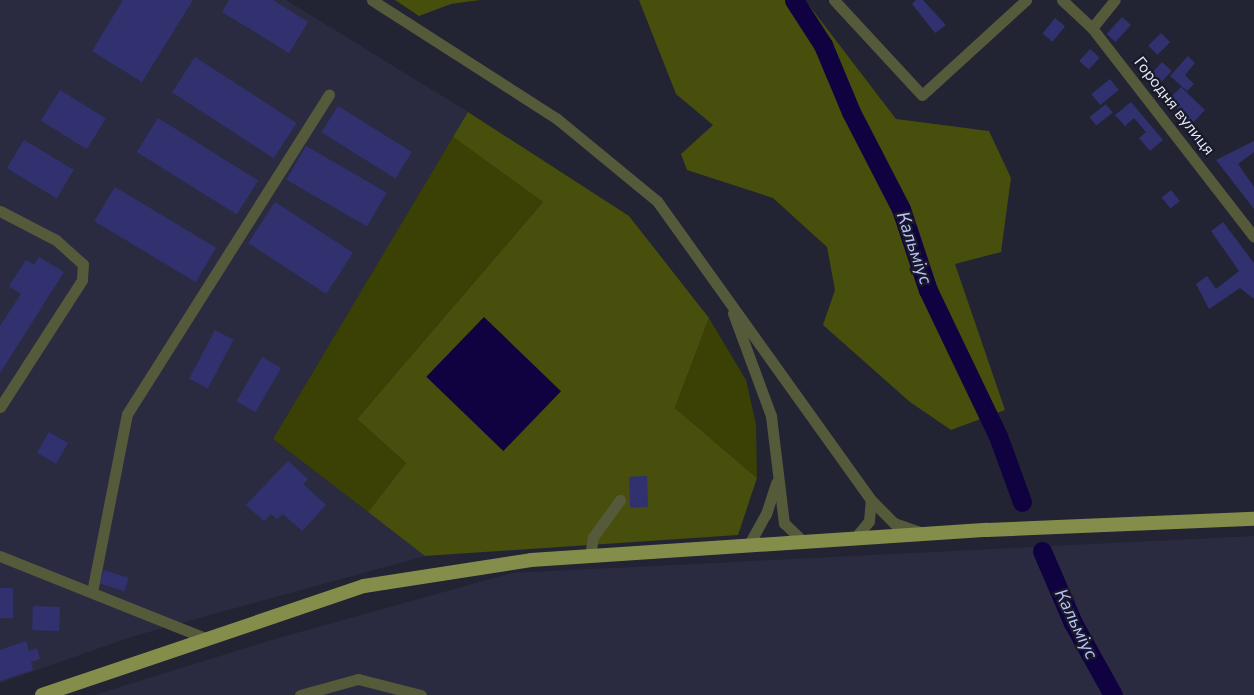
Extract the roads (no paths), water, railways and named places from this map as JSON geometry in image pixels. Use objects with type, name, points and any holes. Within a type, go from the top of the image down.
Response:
[{"type":"main road","points":[[42,695],[364,586],[531,560],[926,534],[1254,519]]},
{"type":"street","points":[[372,0],[556,118],[656,202],[730,302],[871,500],[894,523],[926,534]]},
{"type":"street","points":[[834,0],[922,96],[1026,0]]},
{"type":"street","name":"Городня вулиця","points":[[1062,0],[1092,28],[1254,238]]},
{"type":"street","points":[[1092,28],[1114,0]]},
{"type":"street","points":[[92,592],[128,414],[329,94]]},
{"type":"street","points":[[0,212],[56,240],[83,264],[82,280],[0,407]]},
{"type":"street","points":[[730,302],[771,416],[777,479],[784,523],[804,542]]},
{"type":"street","points":[[748,546],[766,514],[777,479]]},
{"type":"street","points":[[590,556],[593,537],[620,500]]},
{"type":"street","points":[[854,539],[868,521],[871,500]]},
{"type":"street","points":[[0,556],[208,639]]},
{"type":"street","points":[[300,695],[358,679],[421,695]]},
{"type":"waterway","name":"Кальміус","points":[[794,0],[823,45],[851,112],[901,209],[928,290],[998,436],[1022,502]]},
{"type":"waterway","name":"Кальміус","points":[[1042,551],[1073,623],[1113,695]]}]
